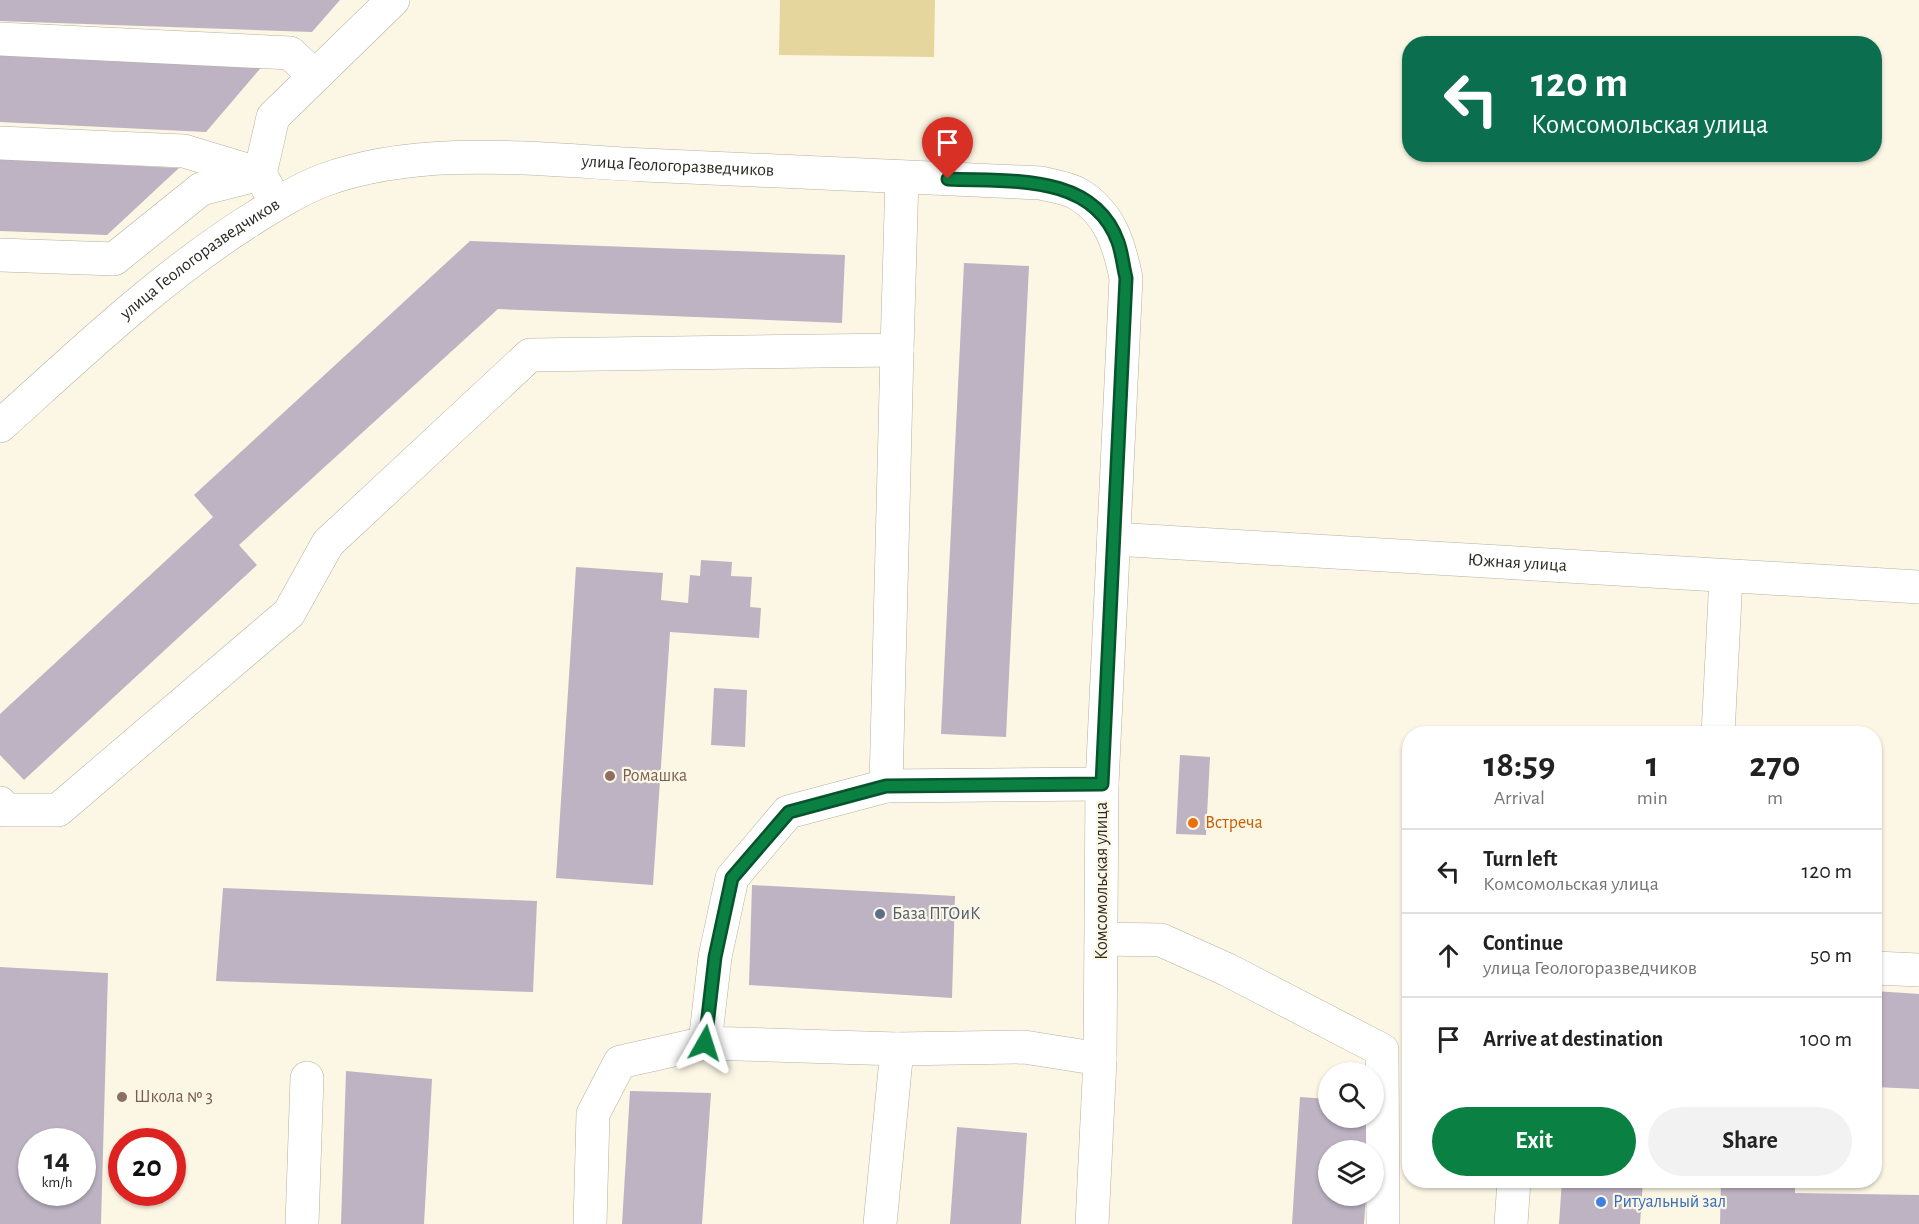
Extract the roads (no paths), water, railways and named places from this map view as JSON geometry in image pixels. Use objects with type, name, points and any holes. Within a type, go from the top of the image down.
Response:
[{"type":"street","points":[[277,204],[260,174],[273,117],[393,0]]},
{"type":"street","points":[[0,39],[290,53],[315,76]]},
{"type":"street","points":[[0,143],[184,151],[260,174]]},
{"type":"street","name":"улица Геологоразведчиков","points":[[0,426],[135,304],[220,239],[277,204],[322,181],[370,166],[426,158],[526,160],[1041,183],[1077,193],[1103,215],[1118,241],[1126,278],[1114,539]]},
{"type":"street","points":[[0,255],[114,259],[201,189],[260,174]]},
{"type":"street","points":[[886,786],[902,177]]},
{"type":"street","points":[[0,803],[5,810],[58,810],[289,614],[328,543],[530,355],[897,350]]},
{"type":"street","name":"Южная улица","points":[[1114,539],[1919,587]]},
{"type":"street","name":"Комсомольская улица","points":[[1092,1224],[1100,1059],[1102,784],[1114,539]]},
{"type":"street","points":[[1718,726],[1726,577]]},
{"type":"street","points":[[705,1043],[715,957],[732,878],[789,812],[886,786],[1102,784]]},
{"type":"street","points":[[1102,939],[1161,940],[1228,970],[1382,1050],[1383,1224]]},
{"type":"street","points":[[1882,968],[1919,970]]},
{"type":"street","points":[[590,1224],[593,1114],[620,1062],[705,1043],[897,1049],[1024,1047],[1100,1059]]},
{"type":"street","points":[[880,1224],[897,1049]]},
{"type":"street","points":[[302,1224],[307,1078]]},
{"type":"street","points":[[1511,1224],[1513,1188]]},
{"type":"place","name":"Ромашка","points":[[610,776]]},
{"type":"place","name":"Встреча","points":[[1193,823]]},
{"type":"place","name":"База ПТОиК","points":[[880,914]]},
{"type":"place","name":"Школа № 3","points":[[122,1097]]},
{"type":"place","name":"Ритуальный зал","points":[[1601,1202]]}]
